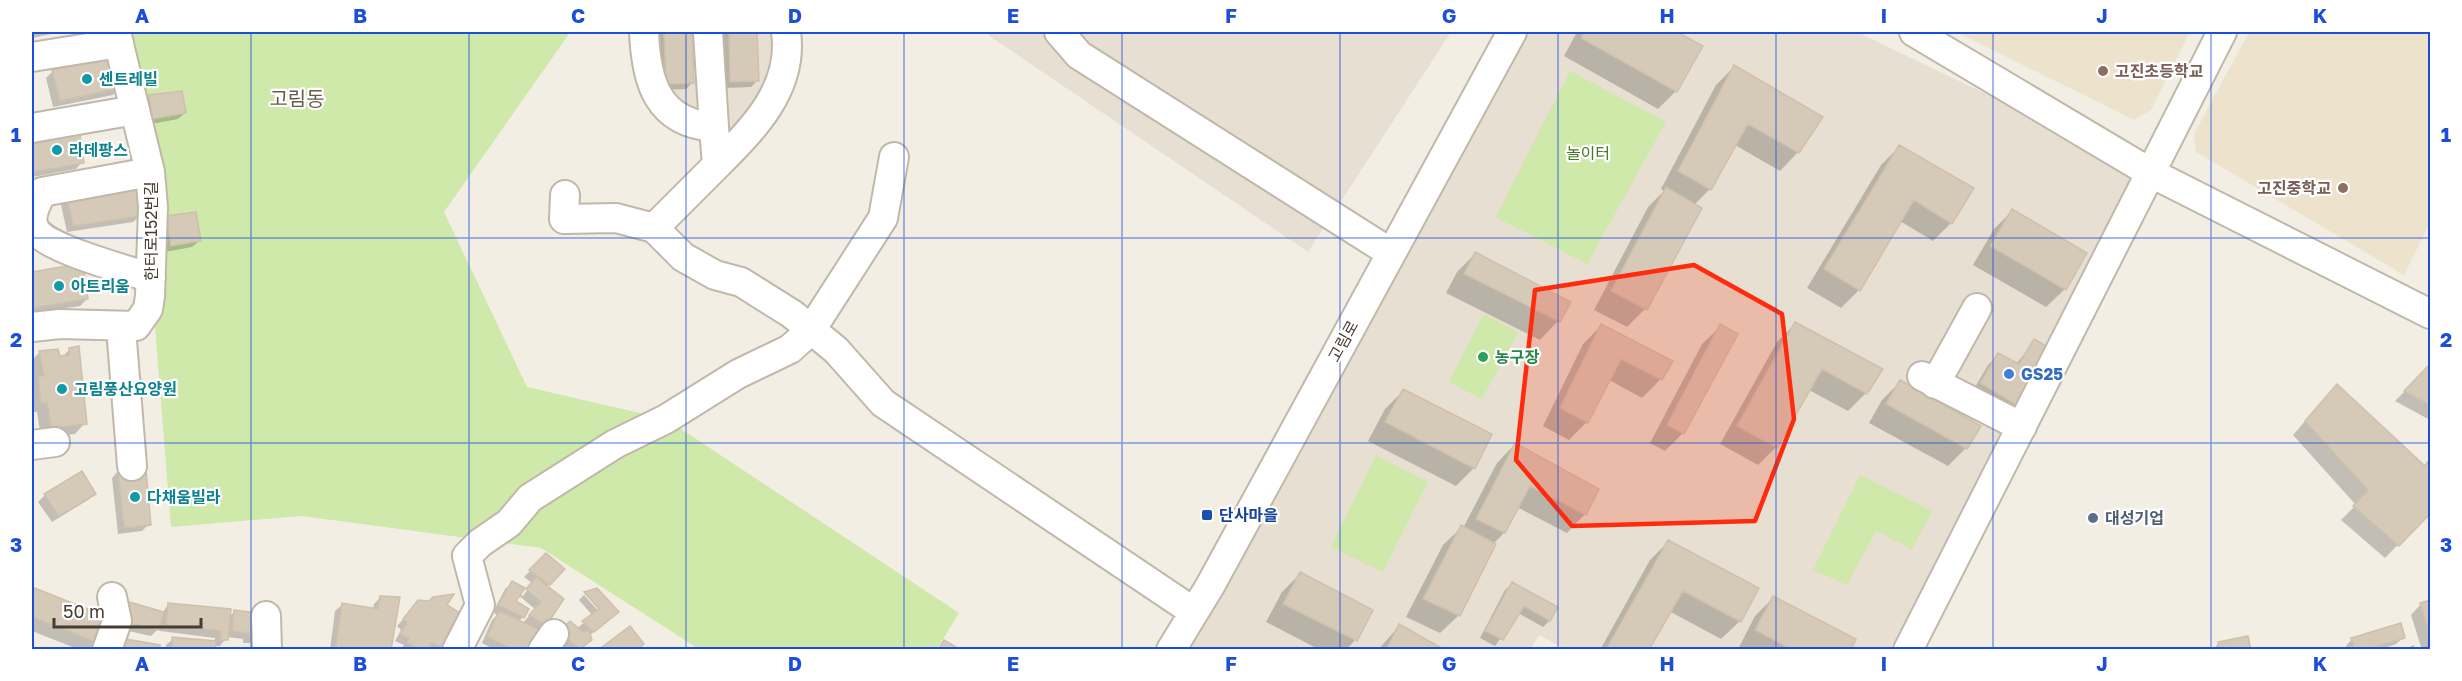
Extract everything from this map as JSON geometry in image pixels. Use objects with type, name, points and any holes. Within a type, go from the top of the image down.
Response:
[{"type":"street","points":[[644,32],[646,63],[656,94],[670,112],[689,123],[714,127]]},
{"type":"street","points":[[708,32],[717,165]]},
{"type":"street","points":[[654,228],[759,122],[775,95],[786,66],[788,49],[786,32]]},
{"type":"street","points":[[1059,32],[1079,55],[1391,253]]},
{"type":"street","points":[[1914,32],[2151,173],[2430,314]]},
{"type":"street","points":[[1908,650],[2222,32]]},
{"type":"street","name":"고림로","points":[[1171,650],[1391,253],[1503,35]]},
{"type":"street","points":[[32,57],[117,37]]},
{"type":"street","name":"한터로152번길","points":[[117,37],[150,172],[153,207],[148,309],[135,326],[121,328]]},
{"type":"street","points":[[32,128],[135,110]]},
{"type":"street","points":[[457,650],[480,604],[467,556],[480,543],[509,523],[530,498],[615,444],[666,419],[738,374],[790,349],[811,330],[884,218],[894,157]]},
{"type":"street","points":[[150,172],[42,192],[33,215],[34,227],[40,237],[70,252],[151,278]]},
{"type":"street","points":[[565,195],[564,219],[616,218],[654,228],[683,257],[715,275],[741,282],[792,314],[836,350],[883,403],[1194,612]]},
{"type":"street","points":[[1977,308],[1928,380],[2022,427]]},
{"type":"street","points":[[32,327],[60,324],[121,328],[132,466]]},
{"type":"street","points":[[107,650],[117,621],[112,597]]},
{"type":"street","points":[[266,616],[267,650]]},
{"type":"highlighted area","points":[[1694,265],[1782,314],[1794,419],[1755,521],[1572,526],[1516,460],[1535,290]]},
{"type":"shaded area","points":[[644,32],[786,32],[788,49],[736,147],[714,127],[670,112]]},
{"type":"shaded area","points":[[986,32],[1451,32],[1308,252]]},
{"type":"shaded area","points":[[1504,32],[1857,32],[2151,173],[2022,427],[1891,649],[1567,650],[1539,635],[1530,650],[1163,650]]},
{"type":"shaded area","name":"고진초등학교","points":[[1956,32],[2190,32],[2151,110],[2134,120]]},
{"type":"shaded area","name":"고진중학교","points":[[2249,32],[2430,32],[2430,223],[2404,275],[2196,152],[2194,134]]},
{"type":"green space","points":[[116,32],[565,32],[569,34],[444,212],[527,387],[666,419],[959,613],[937,649],[699,649],[541,548],[302,516],[171,527],[151,278]]},
{"type":"green space","name":"놀이터","points":[[1570,71],[1666,122],[1587,264],[1496,217]]},
{"type":"green space","name":"농구장","points":[[1484,314],[1518,332],[1482,399],[1449,382]]},
{"type":"green space","points":[[1376,455],[1428,482],[1383,572],[1331,547]]},
{"type":"green space","points":[[1860,475],[1932,511],[1912,549],[1876,531],[1847,585],[1813,570]]},
{"type":"building","points":[[664,32],[692,32],[694,83],[666,84]]},
{"type":"building","points":[[729,32],[757,32],[759,81],[730,82]]},
{"type":"building","points":[[1584,32],[1677,32],[1703,46],[1677,92],[1581,38]]},
{"type":"building","name":"센트레빌","points":[[114,58],[121,88],[60,101],[52,70]]},
{"type":"building","points":[[1734,65],[1823,117],[1799,153],[1748,124],[1711,190],[1678,171]]},
{"type":"building","points":[[182,91],[186,113],[152,119],[149,95]]},
{"type":"building","name":"라데팡스","points":[[79,129],[84,163],[32,172],[32,137]]},
{"type":"building","points":[[1899,145],[1974,188],[1952,224],[1914,200],[1860,291],[1824,269]]},
{"type":"building","points":[[135,181],[141,216],[73,226],[66,192]]},
{"type":"building","points":[[1666,187],[1702,208],[1647,310],[1611,291]]},
{"type":"building","points":[[2012,209],[2087,253],[2066,290],[1990,246]]},
{"type":"building","points":[[196,212],[201,241],[171,246],[166,216]]},
{"type":"building","points":[[1475,252],[1571,302],[1560,322],[1464,274]]},
{"type":"building","name":"아트리움","points":[[83,263],[88,299],[32,308],[32,272]]},
{"type":"building","points":[[1795,322],[1883,369],[1867,394],[1822,369],[1777,448],[1737,426]]},
{"type":"building","points":[[1601,324],[1673,361],[1662,380],[1621,359],[1588,423],[1560,408]]},
{"type":"building","points":[[1720,324],[1738,334],[1684,434],[1667,425]]},
{"type":"building","points":[[2034,339],[2055,351],[2022,408],[1980,383],[1998,353],[2019,364]]},
{"type":"building","name":"고림풍산요양원","points":[[79,346],[87,424],[51,428],[47,402],[41,403],[38,376],[44,376],[39,351],[58,349],[60,356],[69,355],[69,348]]},
{"type":"building","points":[[2430,366],[2430,405],[2404,391]]},
{"type":"building","points":[[1900,380],[1981,426],[1967,449],[1886,404]]},
{"type":"building","points":[[2337,384],[2425,466],[2430,459],[2430,514],[2399,546],[2353,506],[2368,490],[2305,421]]},
{"type":"building","points":[[1403,389],[1492,434],[1475,469],[1385,422]]},
{"type":"building","points":[[1515,443],[1599,489],[1586,515],[1530,486],[1505,533],[1476,519]]},
{"type":"building","name":"다채움빌라","points":[[146,469],[151,525],[124,528],[118,470]]},
{"type":"building","points":[[82,471],[96,494],[59,516],[44,494]]},
{"type":"building","points":[[1461,525],[1496,544],[1460,616],[1423,599]]},
{"type":"building","points":[[1668,540],[1759,588],[1741,622],[1683,591],[1649,650],[1614,650],[1608,646]]},
{"type":"building","points":[[546,553],[565,569],[550,585],[529,570]]},
{"type":"building","points":[[1300,572],[1373,610],[1357,641],[1283,604]]},
{"type":"building","points":[[536,577],[564,599],[546,626],[529,615],[541,602],[526,589]]},
{"type":"building","points":[[512,581],[525,588],[516,601],[529,609],[524,618],[498,605]]},
{"type":"building","points":[[1512,582],[1558,607],[1550,621],[1524,606],[1503,640],[1485,631]]},
{"type":"building","points":[[32,587],[105,616],[98,643],[32,617]]},
{"type":"building","points":[[597,588],[619,612],[594,632],[582,621],[599,609],[584,592]]},
{"type":"building","points":[[454,594],[447,605],[465,616],[445,649],[432,643],[427,650],[419,650],[407,642],[409,638],[400,634],[407,622],[403,619],[418,600],[429,601],[433,597]]},
{"type":"building","points":[[380,596],[400,597],[391,650],[335,650],[342,603],[378,609]]},
{"type":"building","points":[[1773,596],[1856,639],[1851,650],[1793,650],[1755,630]]},
{"type":"building","points":[[2430,600],[2430,635],[2420,603]]},
{"type":"building","points":[[126,601],[164,612],[159,630],[121,621]]},
{"type":"building","points":[[168,603],[231,609],[228,640],[220,640],[221,631],[166,625]]},
{"type":"building","points":[[234,610],[259,613],[257,637],[249,637],[249,633],[232,631]]},
{"type":"building","points":[[499,611],[544,632],[535,650],[515,650],[487,637]]},
{"type":"building","points":[[570,621],[583,632],[589,630],[592,640],[580,649],[559,632]]},
{"type":"building","points":[[2401,623],[2405,638],[2365,650],[2355,650],[2351,638]]},
{"type":"building","points":[[1399,624],[1445,650],[1386,650]]},
{"type":"building","points":[[630,626],[644,644],[637,650],[598,650]]},
{"type":"building","points":[[2248,636],[2251,650],[2219,650],[2218,642]]},
{"type":"building","points":[[114,637],[160,645],[160,650],[113,650]]},
{"type":"building","points":[[172,637],[216,641],[215,650],[172,650]]},
{"type":"building","points":[[944,640],[961,650],[938,650]]},
{"type":"place","name":"고진초등학교","points":[[2103,71]]},
{"type":"place","name":"센트레빌","points":[[87,79]]},
{"type":"place","name":"라데팡스","points":[[57,150]]},
{"type":"place","name":"고진중학교","points":[[2343,188]]},
{"type":"place","name":"아트리움","points":[[59,286]]},
{"type":"place","name":"농구장","points":[[1483,357]]},
{"type":"place","name":"GS25","points":[[2009,374]]},
{"type":"place","name":"고림풍산요양원","points":[[62,389]]},
{"type":"place","name":"다채움빌라","points":[[135,497]]},
{"type":"place","name":"단사마을","points":[[1207,515]]},
{"type":"place","name":"대성기업","points":[[2093,518]]},
{"type":"district","name":"고림동","points":[[297,98]]}]
